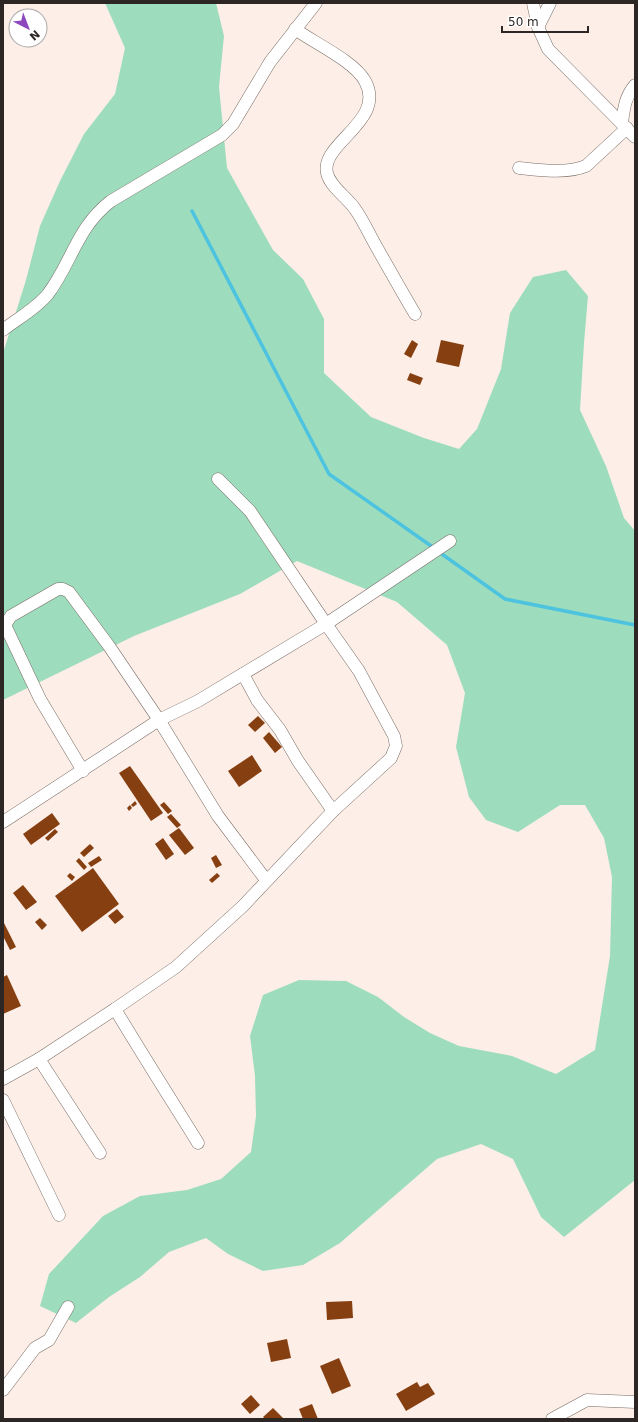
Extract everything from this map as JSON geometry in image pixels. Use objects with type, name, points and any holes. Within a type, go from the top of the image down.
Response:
[{"type":"street","points":[[3,330],[44,298],[87,223],[98,210],[222,135],[232,124],[270,62],[316,3]]},
{"type":"street","points":[[532,3],[538,27],[548,49],[628,130]]},
{"type":"street","points":[[538,27],[550,3]]},
{"type":"street","points":[[295,29],[336,55],[355,70],[365,81],[368,93],[368,106],[363,118],[332,154],[327,164],[327,173],[332,182],[356,209],[415,314]]},
{"type":"street","points":[[628,130],[625,100],[628,93],[635,85]]},
{"type":"street","points":[[519,168],[549,171],[580,169],[586,166],[628,130]]},
{"type":"street","points":[[3,1079],[38,1059],[116,1009],[176,967],[243,906],[333,811],[391,758],[396,746],[394,736],[359,671],[250,511],[218,479]]},
{"type":"street","points":[[3,822],[159,720],[198,701],[326,624],[450,541]]},
{"type":"street","points":[[83,771],[37,692],[5,625],[11,616],[58,589],[63,589],[69,592],[109,646],[159,720],[218,816],[266,880]]},
{"type":"street","points":[[244,674],[257,700],[280,730],[298,761],[333,811]]},
{"type":"street","points":[[116,1009],[145,1061],[164,1087],[198,1143]]},
{"type":"street","points":[[38,1059],[100,1153]]},
{"type":"street","points":[[3,1100],[47,1195],[59,1215]]},
{"type":"street","points":[[3,1390],[35,1348],[49,1340],[68,1307]]},
{"type":"street","points":[[552,1419],[587,1400],[635,1402]]},
{"type":"green space","points":[[105,3],[216,3],[224,36],[219,87],[227,168],[273,250],[303,279],[324,319],[324,373],[371,417],[424,438],[459,449],[477,429],[501,369],[510,313],[533,277],[566,270],[588,296],[580,410],[606,466],[624,518],[635,531],[635,1180],[564,1237],[541,1217],[513,1159],[481,1144],[437,1159],[340,1243],[303,1265],[263,1271],[228,1254],[206,1238],[169,1252],[140,1277],[109,1297],[76,1323],[40,1306],[49,1274],[103,1216],[140,1196],[187,1190],[221,1179],[251,1152],[256,1116],[255,1076],[250,1036],[263,995],[299,980],[346,981],[378,997],[404,1017],[430,1033],[459,1046],[512,1056],[556,1074],[595,1050],[610,956],[612,877],[604,838],[585,805],[560,805],[518,832],[486,820],[469,797],[456,747],[465,693],[447,645],[397,602],[297,561],[240,594],[134,636],[3,700],[3,353],[26,280],[40,226],[60,181],[84,134],[115,94],[125,48]]},
{"type":"building","points":[[412,340],[418,344],[411,358],[404,354]]},
{"type":"building","points":[[441,340],[464,345],[459,367],[436,362]]},
{"type":"building","points":[[410,373],[423,378],[420,385],[407,380]]},
{"type":"building","points":[[258,716],[265,723],[255,732],[248,725]]},
{"type":"building","points":[[269,732],[282,747],[275,753],[263,738]]},
{"type":"building","points":[[252,755],[262,771],[239,787],[228,771]]},
{"type":"building","points":[[130,766],[163,813],[151,821],[119,773]]},
{"type":"building","points":[[135,801],[137,804],[133,807],[131,805]]},
{"type":"building","points":[[164,802],[172,811],[168,814],[160,805]]},
{"type":"building","points":[[130,805],[132,808],[129,811],[127,808]]},
{"type":"building","points":[[52,813],[60,824],[31,845],[23,834]]},
{"type":"building","points":[[171,814],[181,825],[177,828],[167,817]]},
{"type":"building","points":[[179,828],[194,848],[185,855],[169,835]]},
{"type":"building","points":[[55,829],[58,832],[48,841],[45,838]]},
{"type":"building","points":[[163,838],[174,854],[166,860],[155,844]]},
{"type":"building","points":[[90,844],[94,848],[84,857],[80,853]]},
{"type":"building","points":[[216,855],[222,865],[216,868],[211,858]]},
{"type":"building","points":[[99,856],[102,860],[91,867],[88,863]]},
{"type":"building","points":[[79,858],[87,867],[84,870],[76,861]]},
{"type":"building","points":[[93,868],[119,904],[82,932],[55,896]]},
{"type":"building","points":[[70,873],[75,877],[72,881],[67,876]]},
{"type":"building","points":[[217,873],[220,876],[212,883],[209,880]]},
{"type":"building","points":[[23,885],[37,902],[26,910],[13,893]]},
{"type":"building","points":[[117,909],[124,917],[115,924],[108,916]]},
{"type":"building","points":[[40,918],[47,925],[42,930],[35,922]]},
{"type":"building","points":[[3,921],[16,947],[10,950],[3,936]]},
{"type":"building","points":[[7,975],[21,1006],[3,1014],[3,977]]},
{"type":"building","points":[[352,1301],[353,1318],[327,1320],[326,1302]]},
{"type":"building","points":[[287,1339],[291,1358],[271,1362],[267,1343]]},
{"type":"building","points":[[339,1358],[351,1386],[332,1394],[320,1366]]},
{"type":"building","points":[[417,1382],[420,1387],[428,1383],[435,1394],[406,1411],[396,1394]]},
{"type":"building","points":[[251,1395],[260,1405],[250,1414],[241,1404]]},
{"type":"building","points":[[312,1404],[318,1419],[303,1419],[299,1409]]},
{"type":"building","points":[[273,1408],[284,1419],[265,1419],[263,1417]]},
{"type":"waterway","points":[[192,211],[329,474],[434,548]]},
{"type":"waterway","points":[[439,552],[505,599],[635,625]]}]
